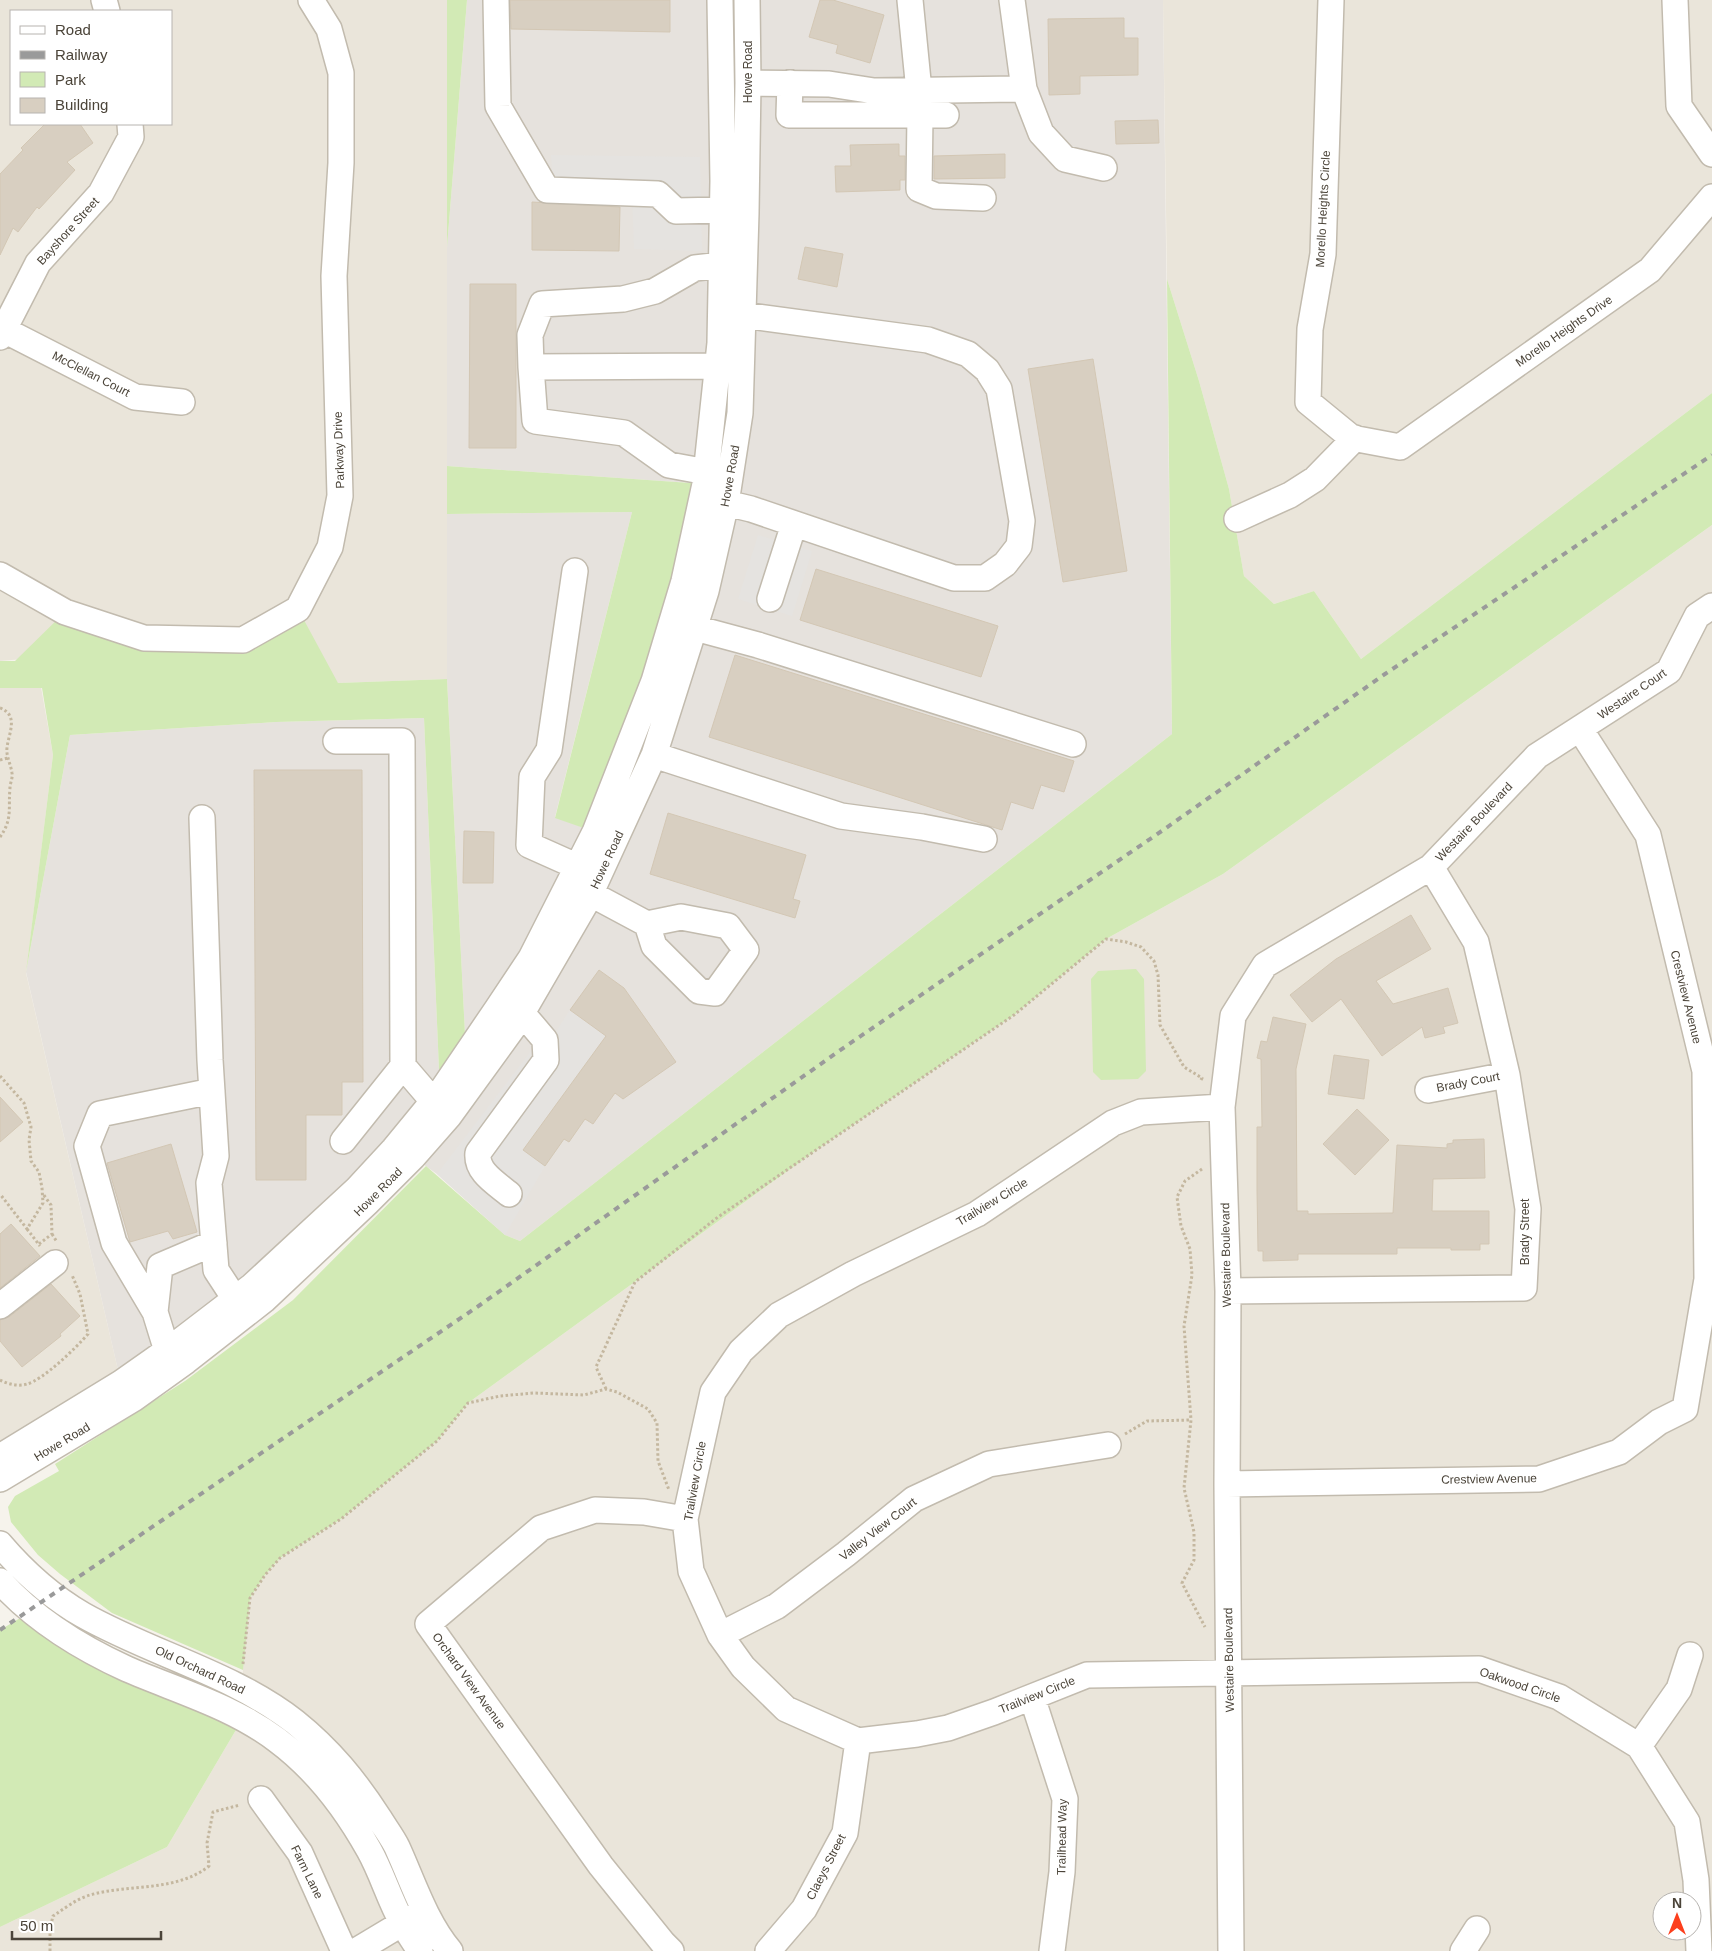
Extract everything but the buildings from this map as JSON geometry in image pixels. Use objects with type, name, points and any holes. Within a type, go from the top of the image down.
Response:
[{"type":"street","name":"Parkway Drive","points":[[0,574],[65,612],[144,638],[243,640],[298,610],[330,547],[340,496],[334,276],[340,163],[341,73],[329,29],[311,0]]},
{"type":"street","points":[[496,0],[498,106],[547,190],[658,194],[676,211],[722,210]]},
{"type":"street","name":"Howe Road","points":[[0,1457],[121,1383],[167,1351],[252,1286],[357,1189],[433,1102],[531,958],[576,866],[595,832],[654,681],[684,581],[706,472],[720,342],[722,210],[720,0]]},
{"type":"street","name":"Howe Road","points":[[0,1479],[133,1399],[186,1361],[264,1300],[414,1157],[449,1116],[515,1025],[591,894],[654,755],[706,590],[726,503],[740,413],[748,83],[747,0]]},
{"type":"street","points":[[910,0],[919,91]]},
{"type":"street","points":[[1012,0],[1024,89],[1041,133],[1065,158],[1104,168]]},
{"type":"street","name":"Morello Heights Circle","points":[[1331,0],[1323,254],[1310,329],[1308,402],[1354,438],[1400,447]]},
{"type":"street","points":[[1676,0],[1679,106],[1712,154]]},
{"type":"street","points":[[748,83],[829,84],[874,91],[1024,89]]},
{"type":"street","points":[[790,83],[789,115],[946,115]]},
{"type":"street","points":[[920,115],[919,189],[936,196],[982,198]]},
{"type":"street","name":"Bayshore Street","points":[[2,334],[38,263],[101,193],[131,137],[130,125]]},
{"type":"street","name":"Morello Heights Drive","points":[[1400,447],[1650,270],[1712,197]]},
{"type":"street","points":[[706,472],[669,465],[624,433],[535,422],[530,335],[542,304],[623,299],[655,291],[695,268],[722,265]]},
{"type":"street","points":[[726,503],[751,509],[954,578],[985,578],[1005,564],[1019,546],[1022,521],[999,389],[987,370],[968,354],[928,340],[743,315]]},
{"type":"street","name":"McClellan Court","points":[[2,334],[135,397],[182,402]]},
{"type":"street","points":[[531,367],[718,366]]},
{"type":"street","points":[[1237,519],[1290,495],[1315,479],[1354,438]]},
{"type":"street","points":[[770,599],[794,524]]},
{"type":"street","points":[[575,571],[549,750],[532,777],[529,846],[576,866]]},
{"type":"street","name":"Westaire Court","points":[[1580,729],[1668,671],[1697,616],[1712,606]]},
{"type":"street","points":[[695,628],[758,645],[1073,744]]},
{"type":"street","name":"Westaire Boulevard","points":[[1231,1951],[1227,1484],[1228,1291],[1210,1108],[1233,1016],[1265,964],[1431,867],[1537,756],[1580,729]]},
{"type":"street","name":"Crestview Avenue","points":[[1227,1484],[1539,1479],[1620,1452],[1659,1422],[1685,1409],[1707,1279],[1705,1071],[1648,834],[1580,729]]},
{"type":"street","points":[[336,741],[402,741],[403,1066],[343,1141]]},
{"type":"street","points":[[654,755],[841,816],[922,827],[984,839]]},
{"type":"street","points":[[202,818],[216,1156],[209,1183],[216,1270],[235,1299]]},
{"type":"street","name":"Brady Street","points":[[1228,1291],[1524,1288],[1528,1209],[1508,1075],[1476,942],[1431,867]]},
{"type":"street","points":[[591,894],[647,924]]},
{"type":"street","points":[[509,1194],[482,1170],[477,1161],[478,1153],[546,1060],[546,1040],[522,1013]]},
{"type":"street","points":[[403,1066],[433,1102]]},
{"type":"street","name":"Brady Court","points":[[1428,1090],[1508,1075]]},
{"type":"street","points":[[167,1351],[154,1312],[114,1243],[87,1146],[100,1114],[212,1090]]},
{"type":"street","name":"Trailview Circle","points":[[1210,1108],[1142,1112],[1113,1123],[977,1214],[853,1274],[779,1315],[741,1351],[712,1392],[685,1518],[691,1571],[720,1635],[743,1667],[786,1710],[858,1741],[917,1734],[948,1728],[1088,1675],[1229,1673]]},
{"type":"street","points":[[154,1312],[160,1266],[214,1243]]},
{"type":"street","points":[[0,1306],[56,1256]]},
{"type":"street","name":"Valley View Court","points":[[720,1635],[777,1606],[914,1499],[988,1464],[1108,1445]]},
{"type":"street","name":"Orchard View Avenue","points":[[671,1951],[601,1866],[428,1624],[541,1528],[594,1510],[644,1512],[685,1518]]},
{"type":"street","name":"Old Orchard Road","points":[[0,1544],[17,1565],[56,1597],[82,1614],[112,1630],[242,1688],[293,1721],[322,1745],[358,1785],[396,1845],[424,1909],[450,1951]]},
{"type":"street","name":"Old Orchard Road","points":[[0,1581],[54,1629],[126,1668],[212,1702],[244,1718],[277,1740],[310,1768],[340,1803],[369,1851],[402,1923],[420,1951]]},
{"type":"street","points":[[1639,1746],[1679,1689],[1690,1655]]},
{"type":"street","name":"Oakwood Circle","points":[[1229,1673],[1479,1669],[1559,1697],[1639,1746],[1687,1822],[1696,1880],[1699,1951]]},
{"type":"street","name":"Trailhead Way","points":[[1032,1696],[1065,1799],[1062,1872],[1052,1951]]},
{"type":"street","name":"Claeys Street","points":[[768,1951],[804,1909],[844,1833],[858,1741]]},
{"type":"street","name":"Farm Lane","points":[[261,1799],[300,1853],[344,1951]]},
{"type":"street","points":[[356,1951],[424,1909]]},
{"type":"street","points":[[1463,1951],[1477,1929]]},
{"type":"path","points":[[0,708],[4,709],[10,718],[12,730],[8,746],[8,758],[13,774],[10,789],[10,814],[6,829],[0,837]]},
{"type":"path","points":[[0,760],[8,758]]},
{"type":"path","points":[[606,1389],[596,1367],[635,1282],[718,1217],[1014,1015],[1106,939],[1126,942],[1141,947],[1154,961],[1158,975],[1160,1025],[1184,1067],[1202,1078],[1210,1108]]},
{"type":"path","points":[[0,1076],[24,1103],[31,1127],[29,1140],[31,1161],[39,1172],[43,1203],[26,1229],[0,1194]]},
{"type":"path","points":[[1203,1160],[1203,1168],[1185,1181],[1177,1197],[1181,1226],[1190,1249],[1192,1275],[1184,1326],[1191,1420],[1184,1488],[1194,1532],[1194,1560],[1182,1582],[1206,1630]]},
{"type":"path","points":[[0,1380],[12,1385],[25,1385],[36,1381],[88,1334],[80,1294],[56,1256],[52,1234],[51,1205],[42,1193]]},
{"type":"path","points":[[52,1234],[56,1256]]},
{"type":"path","points":[[242,1688],[245,1631],[250,1598],[265,1575],[280,1558],[341,1519],[437,1441],[468,1403],[500,1396],[534,1393],[584,1395],[606,1389],[616,1392],[648,1410],[657,1423],[658,1462],[666,1484],[685,1518]]},
{"type":"path","points":[[1108,1445],[1147,1421],[1191,1420]]},
{"type":"path","points":[[50,1951],[50,1929],[53,1916],[87,1896],[113,1890],[171,1883],[198,1875],[209,1866],[207,1843],[213,1812],[261,1799]]},
{"type":"shaded area","points":[[0,0],[447,0],[447,679],[338,683],[243,640],[0,661]]},
{"type":"shaded area","points":[[467,0],[720,0],[705,484],[447,466],[447,247]]},
{"type":"shaded area","points":[[747,0],[1163,0],[1172,734],[520,1241],[505,1235],[437,1174],[413,1157],[615,843],[726,503]]},
{"type":"shaded area","points":[[1163,0],[1712,0],[1712,393],[1361,659],[1314,591],[1274,604],[1244,576],[1229,489],[1199,381],[1167,279]]},
{"type":"shaded area","points":[[551,155],[700,157],[702,251],[634,249],[632,193],[554,190]]},
{"type":"shaded area","points":[[632,512],[555,817],[595,832],[466,1054],[447,679],[447,514]]},
{"type":"shaded area","points":[[1712,525],[1712,1951],[450,1951],[358,1785],[242,1688],[245,1631],[250,1598],[265,1575],[280,1558],[341,1519],[437,1441],[468,1403],[815,1151],[1014,1015],[1106,939],[1223,874]]},
{"type":"shaded area","points":[[758,535],[812,551],[792,616],[738,599]]},
{"type":"shaded area","points":[[41,687],[53,755],[26,973],[121,1383],[0,1457],[0,688]]},
{"type":"shaded area","points":[[424,718],[440,1093],[394,1149],[121,1383],[26,972],[70,735],[276,722]]},
{"type":"shaded area","points":[[570,1010],[606,1036],[545,1166],[505,1235],[437,1174],[531,1051],[540,1056]]},
{"type":"shaded area","points":[[243,1718],[310,1768],[420,1951],[0,1951],[0,1927],[167,1847]]},
{"type":"green space","points":[[447,0],[467,0],[447,247]]},
{"type":"green space","points":[[1167,279],[1199,381],[1229,489],[1244,576],[1274,604],[1314,591],[1361,659],[1712,393],[1712,525],[1223,874],[1106,939],[1014,1015],[815,1151],[468,1403],[437,1441],[341,1519],[280,1558],[265,1575],[250,1598],[243,1670],[112,1613],[38,1555],[11,1522],[8,1507],[15,1496],[59,1471],[55,1464],[185,1381],[293,1300],[426,1166],[505,1235],[520,1241],[1172,734]]},
{"type":"green space","points":[[447,466],[705,484],[595,832],[555,818],[632,512],[447,514]]},
{"type":"green space","points":[[298,609],[338,683],[447,679],[466,1054],[440,1093],[424,718],[276,722],[70,735],[26,972],[53,755],[42,688],[0,688],[0,661],[15,661],[65,612],[144,638],[243,640]]},
{"type":"green space","points":[[1136,969],[1144,979],[1146,1071],[1138,1079],[1101,1080],[1093,1072],[1091,979],[1098,971]]},
{"type":"green space","points":[[32,1611],[243,1718],[167,1847],[0,1927],[0,1630]]},
{"type":"railway","points":[[0,1630],[480,1305],[849,1044],[1156,835],[1385,674],[1712,455]]}]
